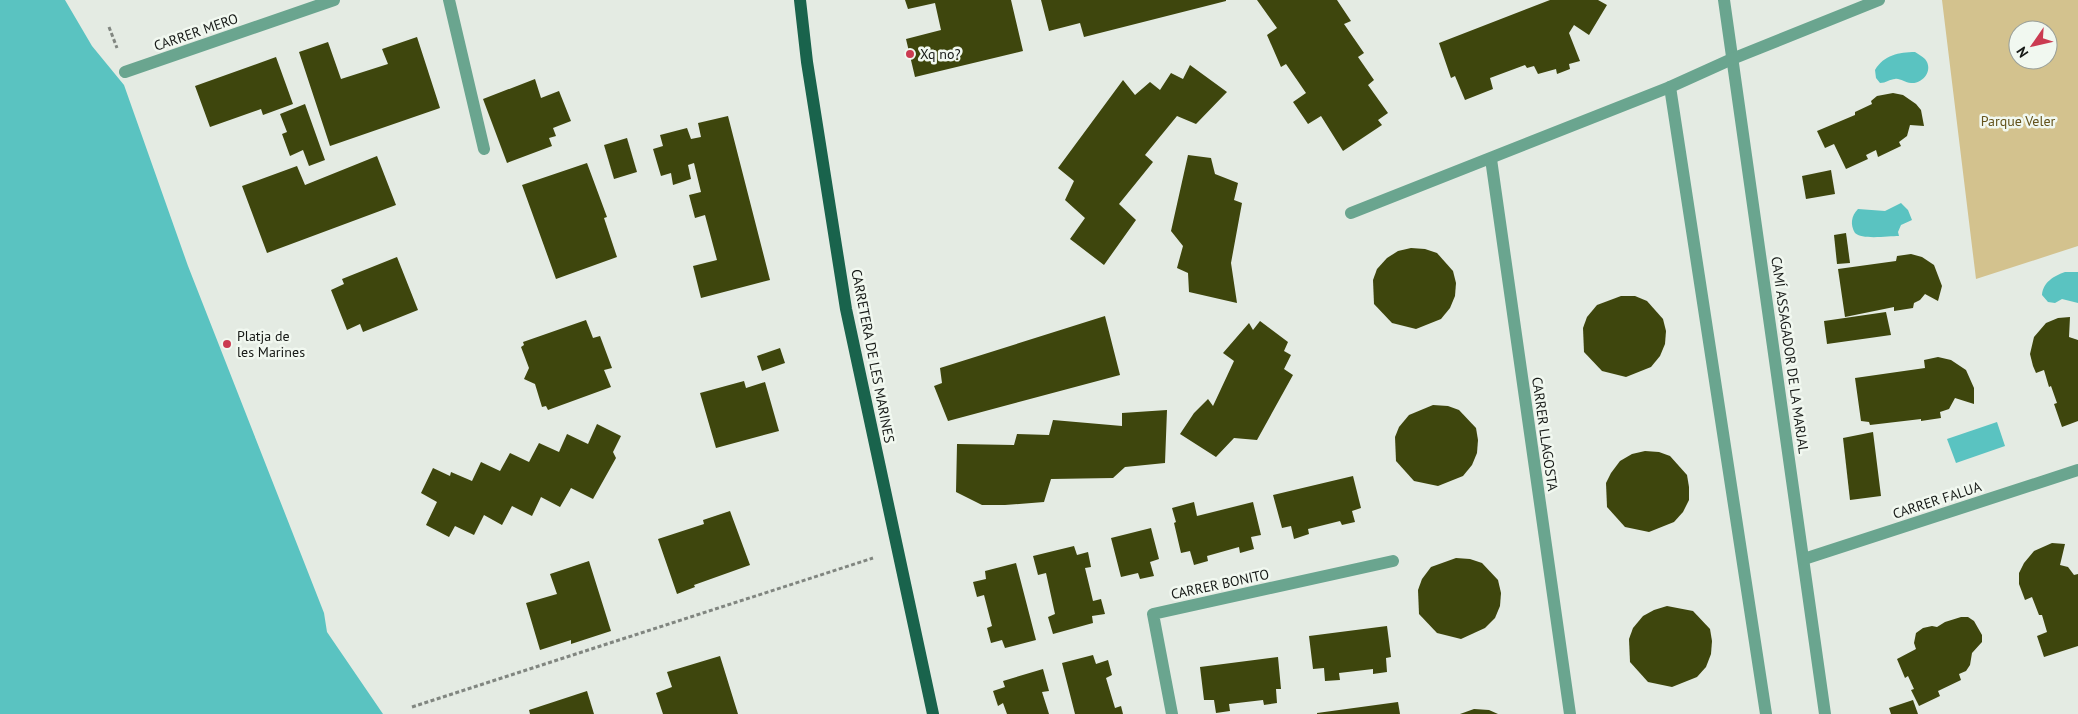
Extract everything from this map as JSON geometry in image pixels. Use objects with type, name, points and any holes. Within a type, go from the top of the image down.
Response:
[{"type":"main road","name":"CARRETERA DE LES MARINES","points":[[800,0],[812,99],[846,309],[933,714]]},
{"type":"street","name":"CARRER MERO","points":[[125,72],[334,0]]},
{"type":"street","points":[[449,0],[484,150]]},
{"type":"street","name":"CAMÍ ASSAGADOR DE LA MARJAL","points":[[1724,0],[1825,714]]},
{"type":"street","points":[[1351,213],[1670,87],[1732,59],[1879,0]]},
{"type":"street","points":[[1670,87],[1766,714]]},
{"type":"street","name":"CARRER LLAGOSTA","points":[[1491,159],[1570,714]]},
{"type":"street","name":"CARRER FALUA","points":[[1804,559],[2078,470]]},
{"type":"street","name":"CARRER BONITO","points":[[1172,714],[1153,614],[1393,561]]},
{"type":"path","points":[[412,707],[898,550]]},
{"type":"green space","name":"Parque Veler","points":[[1942,0],[2078,0],[2078,246],[1976,279]]},
{"type":"water","points":[[0,0],[65,0],[92,46],[124,85],[188,266],[324,613],[327,632],[383,714],[0,714]]},
{"type":"water","points":[[1915,52],[1925,59],[1928,68],[1926,76],[1920,81],[1909,83],[1893,79],[1880,83],[1876,78],[1875,70],[1887,58],[1892,55]]},
{"type":"water","points":[[1901,203],[1908,210],[1912,220],[1901,225],[1898,232],[1899,236],[1869,237],[1855,233],[1852,221],[1858,209],[1885,211]]},
{"type":"water","points":[[2065,272],[2078,272],[2078,303],[2062,299],[2055,303],[2048,302],[2042,295],[2044,286],[2053,278]]},
{"type":"water","points":[[1997,422],[2005,446],[1956,463],[1947,439]]},
{"type":"building","points":[[905,0],[1011,0],[1023,51],[915,77],[906,39],[941,30],[935,3],[908,9]]},
{"type":"building","points":[[1041,0],[1226,1],[1084,37],[1080,23],[1049,31]]},
{"type":"building","points":[[1257,0],[1337,0],[1351,21],[1344,24],[1364,53],[1358,57],[1374,80],[1368,85],[1388,113],[1378,120],[1382,125],[1343,151],[1321,116],[1308,124],[1293,102],[1306,93],[1286,64],[1281,67],[1267,35],[1277,28]]},
{"type":"building","points":[[1550,0],[1598,0],[1607,5],[1589,35],[1574,25],[1569,33],[1580,61],[1569,64],[1570,69],[1557,74],[1556,69],[1538,74],[1534,66],[1527,68],[1525,65],[1490,78],[1493,89],[1465,100],[1455,76],[1451,78],[1439,43]]},
{"type":"building","points":[[417,37],[440,108],[330,146],[299,52],[328,42],[341,79],[388,64],[382,49]]},
{"type":"building","points":[[276,57],[293,104],[263,115],[261,109],[210,127],[195,86]]},
{"type":"building","points":[[1190,65],[1227,92],[1196,124],[1177,116],[1145,155],[1153,162],[1119,204],[1136,220],[1104,265],[1070,239],[1085,218],[1065,200],[1074,181],[1058,168],[1123,80],[1135,95],[1150,82],[1160,90],[1171,73],[1183,79]]},
{"type":"building","points":[[535,79],[541,98],[559,91],[571,121],[553,128],[556,136],[549,138],[552,146],[507,163],[483,99]]},
{"type":"building","points":[[1893,93],[1903,95],[1916,104],[1921,110],[1924,126],[1910,125],[1907,136],[1899,142],[1901,146],[1878,157],[1876,150],[1866,155],[1868,159],[1846,169],[1834,144],[1825,148],[1817,131],[1855,115],[1855,112],[1872,104],[1871,101],[1877,96]]},
{"type":"building","points":[[305,104],[325,160],[309,166],[303,150],[290,156],[282,134],[287,132],[280,114]]},
{"type":"building","points":[[728,116],[770,280],[701,298],[693,266],[717,260],[705,215],[695,218],[689,195],[701,192],[694,163],[688,165],[691,179],[673,185],[671,173],[661,176],[653,149],[663,146],[660,135],[687,128],[691,139],[701,137],[698,123]]},
{"type":"building","points":[[627,138],[637,172],[614,179],[604,145]]},
{"type":"building","points":[[1188,155],[1211,158],[1215,174],[1238,183],[1234,200],[1242,203],[1231,263],[1237,303],[1189,292],[1188,273],[1177,268],[1183,246],[1171,231]]},
{"type":"building","points":[[377,156],[396,205],[267,253],[242,186],[297,166],[305,185]]},
{"type":"building","points":[[587,163],[607,217],[604,218],[617,257],[556,279],[522,185]]},
{"type":"building","points":[[1831,170],[1835,194],[1806,199],[1802,176]]},
{"type":"building","points":[[1846,233],[1850,263],[1837,264],[1834,235]]},
{"type":"building","points":[[1411,248],[1425,249],[1437,253],[1453,271],[1456,283],[1455,296],[1450,308],[1441,319],[1416,329],[1392,323],[1374,304],[1373,280],[1377,269],[1387,258],[1398,251]]},
{"type":"building","points":[[1911,254],[1922,257],[1934,265],[1942,286],[1938,301],[1925,294],[1914,303],[1913,308],[1894,311],[1894,307],[1845,317],[1838,269],[1896,261],[1897,256]]},
{"type":"building","points":[[397,257],[418,310],[363,332],[360,324],[347,330],[331,290],[344,284],[342,279]]},
{"type":"building","points":[[1621,296],[1635,296],[1647,301],[1663,319],[1666,331],[1665,344],[1660,356],[1651,367],[1626,377],[1602,371],[1584,352],[1583,328],[1587,317],[1597,305]]},
{"type":"building","points":[[1886,312],[1891,335],[1827,344],[1824,321]]},
{"type":"building","points":[[1105,316],[1120,375],[948,421],[934,386],[942,383],[940,368]]},
{"type":"building","points":[[2070,317],[2069,337],[2078,340],[2078,421],[2062,427],[2054,404],[2057,403],[2051,386],[2049,387],[2044,370],[2036,373],[2030,354],[2034,337],[2046,323],[2058,318]]},
{"type":"building","points":[[586,320],[593,338],[600,336],[612,368],[604,370],[611,387],[548,410],[546,406],[542,407],[535,384],[524,379],[529,368],[521,347],[524,345],[523,342]]},
{"type":"building","points":[[1260,321],[1288,342],[1284,351],[1291,355],[1284,369],[1293,375],[1257,440],[1234,438],[1216,457],[1180,434],[1194,413],[1208,399],[1213,406],[1234,361],[1223,353],[1249,323],[1253,330]]},
{"type":"building","points":[[780,348],[785,363],[762,371],[757,356]]},
{"type":"building","points":[[1938,357],[1951,360],[1966,370],[1974,388],[1974,404],[1955,398],[1949,409],[1940,412],[1941,418],[1870,425],[1869,422],[1861,421],[1855,378],[1925,368],[1924,360]]},
{"type":"building","points":[[744,381],[746,388],[765,382],[779,431],[716,448],[700,393]]},
{"type":"building","points":[[1433,405],[1448,406],[1459,410],[1476,428],[1478,440],[1477,453],[1472,465],[1463,476],[1438,486],[1414,481],[1396,461],[1395,437],[1399,427],[1409,415]]},
{"type":"building","points":[[1167,410],[1165,463],[1125,467],[1113,478],[1051,479],[1044,502],[982,505],[956,492],[957,444],[1014,445],[1017,434],[1049,435],[1053,420],[1122,426],[1122,413]]},
{"type":"building","points":[[597,424],[621,436],[613,452],[616,458],[593,499],[571,488],[560,507],[541,497],[532,516],[512,506],[502,525],[484,515],[474,535],[455,526],[449,537],[426,525],[437,502],[421,493],[433,468],[450,476],[451,472],[472,481],[481,462],[500,471],[510,453],[529,462],[539,443],[559,452],[567,434],[588,444]]},
{"type":"building","points":[[1873,432],[1881,496],[1850,500],[1843,438]]},
{"type":"building","points":[[1645,451],[1659,452],[1670,456],[1687,475],[1689,487],[1689,500],[1683,512],[1674,522],[1649,532],[1625,527],[1607,507],[1606,483],[1611,473],[1620,461],[1632,454]]},
{"type":"building","points":[[1353,476],[1361,508],[1352,511],[1355,522],[1342,525],[1340,521],[1308,529],[1309,534],[1294,539],[1291,526],[1282,528],[1273,495]]},
{"type":"building","points":[[1194,502],[1197,516],[1253,502],[1261,535],[1251,537],[1254,549],[1240,553],[1239,547],[1207,556],[1208,561],[1194,565],[1190,551],[1181,553],[1172,508]]},
{"type":"building","points":[[730,511],[750,565],[694,585],[695,587],[677,594],[658,539],[704,524],[703,520]]},
{"type":"building","points":[[1151,528],[1159,559],[1150,562],[1154,576],[1140,579],[1138,573],[1121,577],[1111,538]]},
{"type":"building","points":[[2052,543],[2065,544],[2060,565],[2068,567],[2074,575],[2078,574],[2078,646],[2044,657],[2037,636],[2047,632],[2042,615],[2039,615],[2032,597],[2025,600],[2019,584],[2019,573],[2024,563],[2034,551]]},
{"type":"building","points":[[1074,546],[1077,555],[1088,552],[1091,567],[1085,568],[1093,601],[1101,599],[1105,614],[1092,616],[1093,623],[1053,634],[1048,617],[1055,614],[1046,573],[1038,575],[1033,556]]},
{"type":"building","points":[[1456,558],[1470,559],[1482,563],[1498,580],[1501,593],[1500,606],[1495,618],[1485,628],[1461,639],[1437,633],[1419,614],[1418,590],[1422,579],[1431,567]]},
{"type":"building","points":[[589,561],[611,631],[571,644],[571,640],[540,650],[526,603],[557,594],[550,574]]},
{"type":"building","points":[[1016,563],[1036,640],[1005,648],[1002,640],[991,643],[987,628],[992,626],[984,595],[977,597],[973,582],[986,579],[985,571]]},
{"type":"building","points":[[1667,606],[1693,611],[1710,629],[1712,641],[1711,654],[1706,667],[1697,677],[1672,687],[1648,682],[1630,662],[1629,639],[1633,628],[1643,616]]},
{"type":"building","points":[[1968,617],[1974,621],[1982,635],[1982,642],[1972,653],[1970,665],[1966,671],[1959,674],[1961,680],[1938,691],[1940,696],[1919,706],[1911,690],[1914,689],[1908,676],[1905,678],[1897,659],[1916,649],[1914,643],[1916,633],[1923,628],[1937,627],[1945,622]]},
{"type":"building","points":[[1387,626],[1391,657],[1386,658],[1387,672],[1373,674],[1373,669],[1339,673],[1340,680],[1325,681],[1324,668],[1313,669],[1309,636]]},
{"type":"building","points":[[1093,655],[1096,664],[1108,660],[1112,675],[1106,678],[1115,708],[1121,706],[1123,714],[1075,714],[1062,663]]},
{"type":"building","points":[[720,656],[738,714],[663,714],[656,693],[672,687],[667,672]]},
{"type":"building","points":[[1278,657],[1281,689],[1276,689],[1277,703],[1264,705],[1263,700],[1229,704],[1230,711],[1216,713],[1214,700],[1204,700],[1200,667]]},
{"type":"building","points":[[1043,669],[1049,691],[1042,692],[1049,714],[1007,714],[1003,703],[998,706],[993,691],[1005,687],[1003,681]]},
{"type":"building","points":[[587,691],[594,714],[530,714],[529,710]]},
{"type":"building","points":[[1913,700],[1918,714],[1891,714],[1889,708]]},
{"type":"building","points":[[1398,702],[1400,714],[1317,714],[1317,713]]},
{"type":"building","points":[[1474,709],[1489,710],[1498,714],[1460,714]]},
{"type":"place","name":"Xq no?","points":[[910,54]]},
{"type":"place","name":"Platja de les Marines","points":[[227,344]]}]
